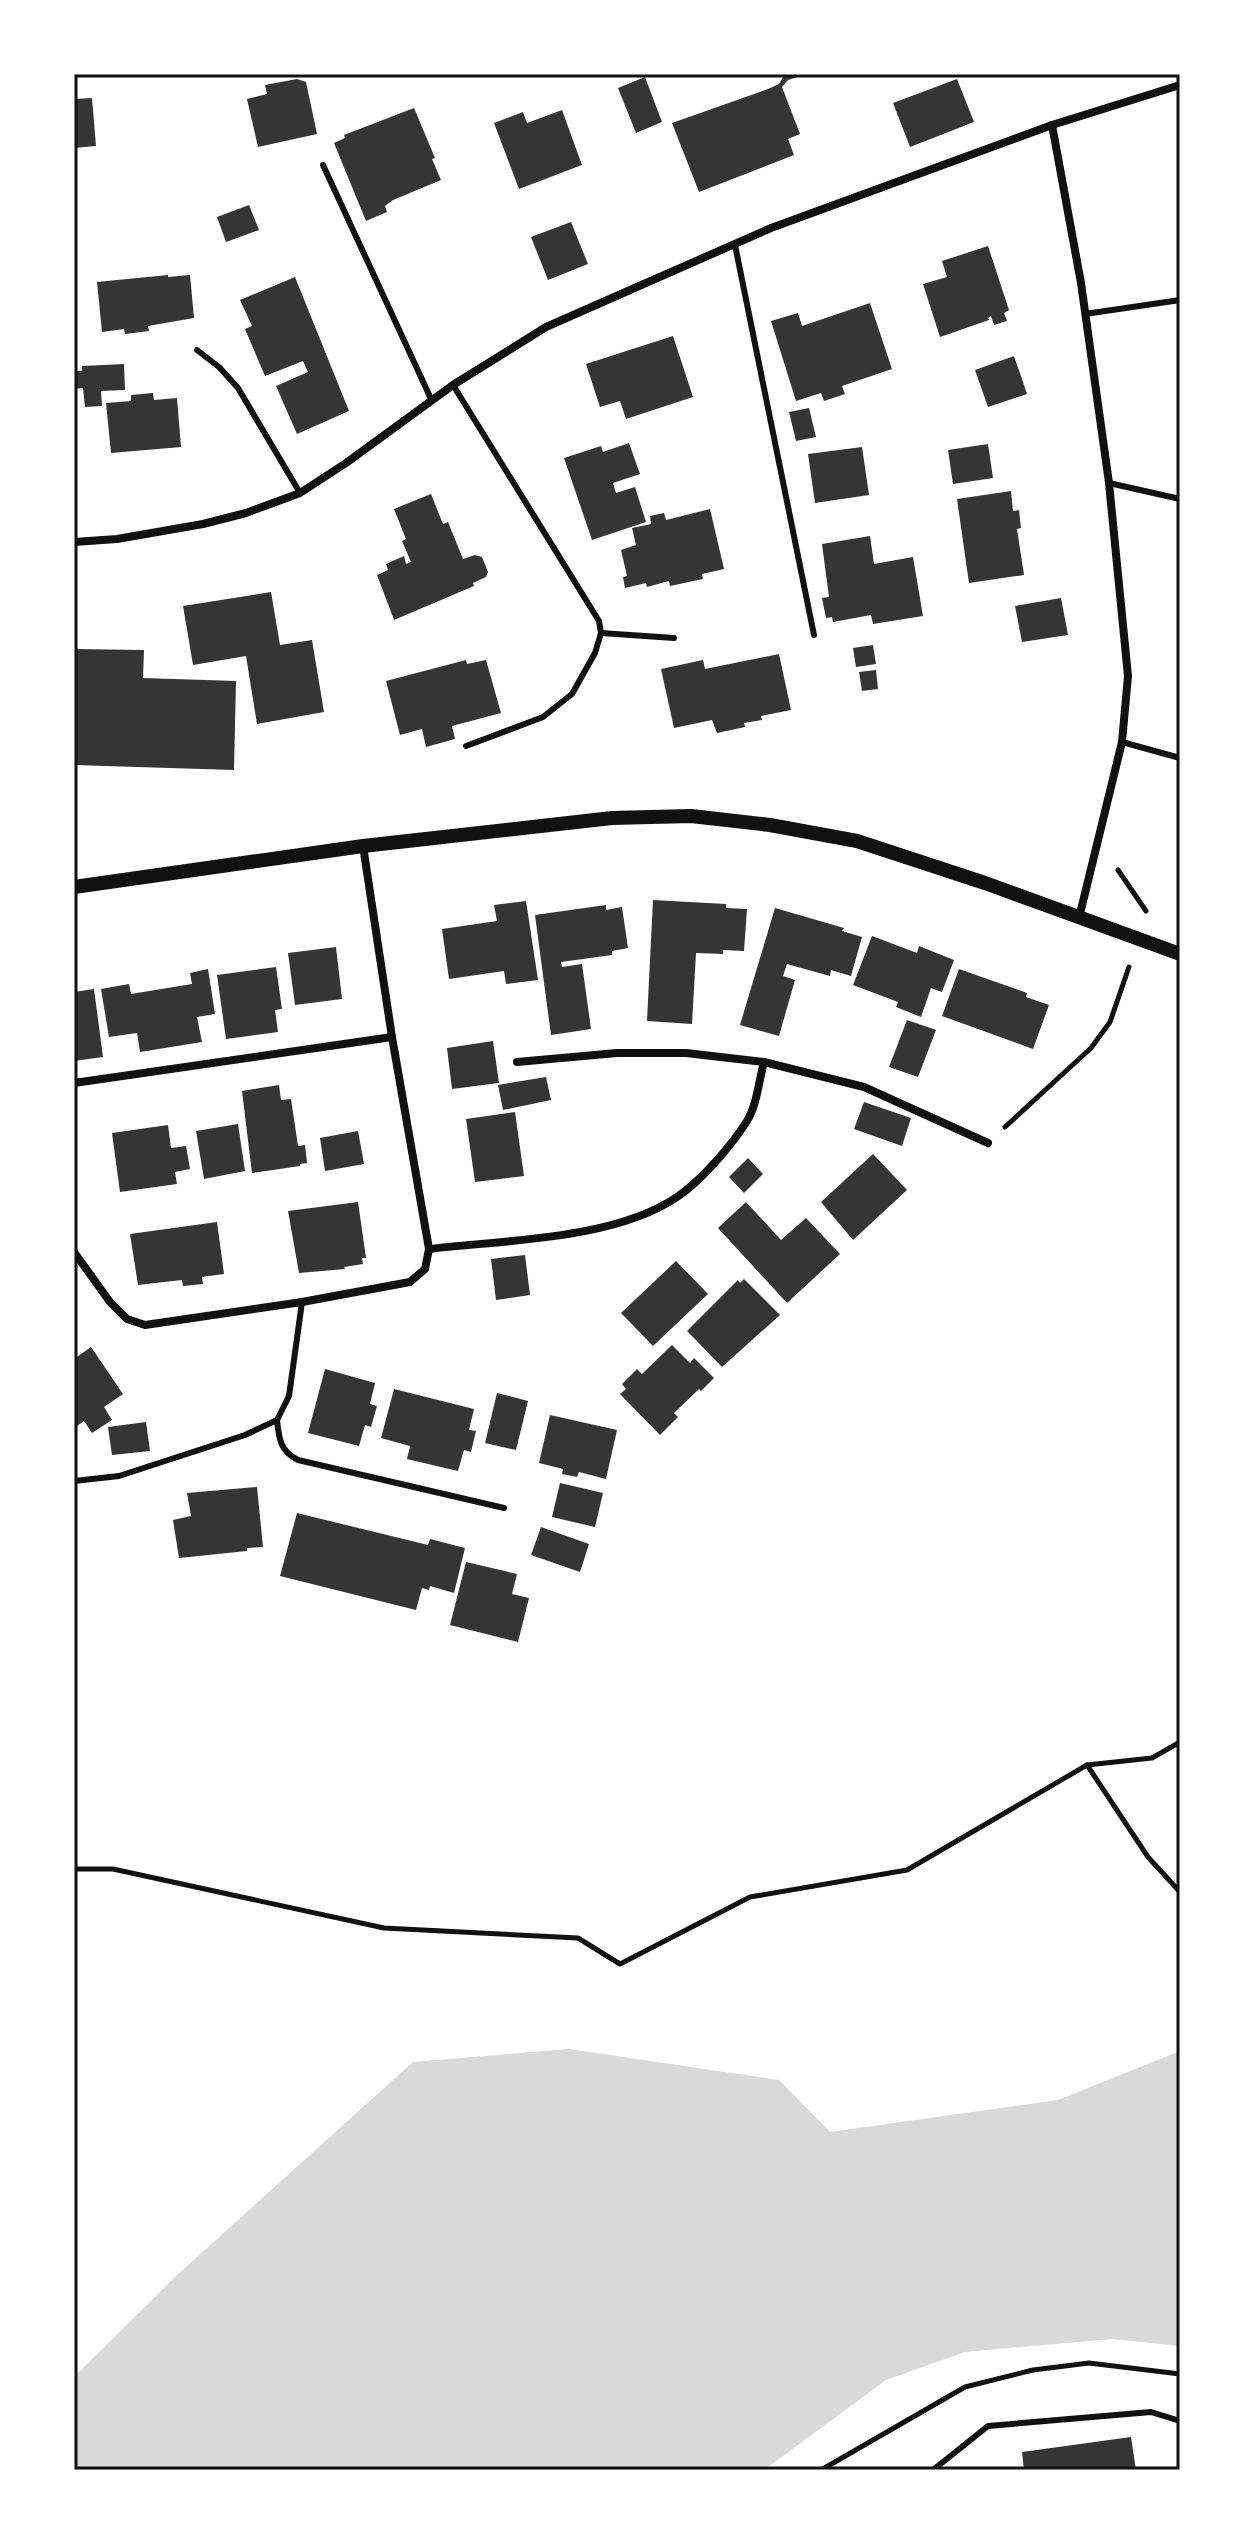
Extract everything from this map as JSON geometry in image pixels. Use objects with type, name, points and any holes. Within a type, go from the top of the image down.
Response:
[{"type":"street","points":[[74,542],[117,539],[203,524],[246,513],[300,493],[453,385],[546,327],[771,228],[1052,125],[1180,85]]},
{"type":"street","points":[[1052,125],[1085,314],[1109,483],[1128,676],[1122,742],[1078,919]]},
{"type":"street","points":[[74,887],[363,846],[612,818],[707,818],[770,825],[857,841],[985,883],[1180,954]]},
{"type":"street","points":[[74,1252],[110,1302],[127,1319],[145,1325],[302,1302],[410,1282],[425,1269],[429,1249],[363,846]]},
{"type":"street","points":[[74,1083],[392,1037]]},
{"type":"street","points":[[517,1062],[617,1053],[686,1053],[764,1062],[864,1087],[988,1143]]},
{"type":"street","points":[[429,1249],[594,1230],[642,1214],[678,1197],[717,1159],[749,1119],[764,1062]]},
{"type":"lane","points":[[323,165],[432,401]]},
{"type":"lane","points":[[735,245],[814,635]]},
{"type":"lane","points":[[1085,314],[1180,300]]},
{"type":"lane","points":[[197,350],[219,367],[238,388],[300,493]]},
{"type":"lane","points":[[453,385],[599,621],[601,633],[595,653],[572,694],[543,717],[466,746]]},
{"type":"lane","points":[[1109,483],[1180,499]]},
{"type":"lane","points":[[601,633],[674,638]]},
{"type":"lane","points":[[1122,742],[1180,758]]},
{"type":"lane","points":[[302,1302],[289,1396],[277,1420],[279,1439],[286,1454],[298,1460],[504,1508]]},
{"type":"lane","points":[[74,1481],[119,1476],[245,1435],[277,1420]]},
{"type":"lane","points":[[933,2470],[988,2426],[1151,2412],[1180,2421]]},
{"type":"path","points":[[1097,843],[1122,875],[1134,897],[1148,913],[1156,917]]},
{"type":"path","points":[[988,1143],[1091,1048],[1110,1022],[1129,967]]},
{"type":"path","points":[[74,1869],[113,1869],[384,1928],[578,1938],[620,1964],[750,1897],[907,1870],[1087,1765],[1152,1758],[1180,1742]]},
{"type":"path","points":[[1087,1765],[1148,1857],[1180,1892]]},
{"type":"path","points":[[821,2470],[965,2387],[1033,2370],[1089,2363],[1180,2374]]},
{"type":"shaded area","points":[[569,2049],[779,2080],[830,2132],[1058,2100],[1180,2051],[1180,2346],[1112,2339],[965,2352],[886,2380],[764,2470],[74,2470],[74,2377],[176,2276],[413,2062]]},
{"type":"building","points":[[785,74],[804,75],[788,80],[782,87],[800,134],[788,139],[794,155],[699,192],[672,123],[768,89],[779,84]]},
{"type":"building","points":[[645,77],[662,122],[636,133],[618,88]]},
{"type":"building","points":[[297,79],[306,82],[317,134],[258,147],[247,99],[267,94],[265,85]]},
{"type":"building","points":[[957,79],[974,122],[910,147],[893,103]]},
{"type":"building","points":[[92,98],[96,146],[74,148],[74,99]]},
{"type":"building","points":[[414,108],[441,180],[393,200],[385,206],[387,212],[366,221],[334,143],[345,138],[344,135]]},
{"type":"building","points":[[562,110],[582,165],[519,189],[494,123],[523,112],[527,123]]},
{"type":"building","points":[[249,205],[259,230],[226,242],[217,217]]},
{"type":"building","points":[[571,222],[588,264],[548,280],[531,237]]},
{"type":"building","points":[[988,246],[1009,310],[1004,313],[1007,321],[994,325],[991,316],[989,320],[940,337],[923,284],[947,277],[942,261]]},
{"type":"building","points":[[190,275],[194,318],[148,326],[149,331],[125,334],[124,329],[102,332],[97,282]]},
{"type":"building","points":[[295,277],[349,411],[297,434],[276,386],[308,372],[303,361],[265,376],[245,329],[252,326],[240,300]]},
{"type":"building","points":[[870,303],[892,369],[842,386],[845,394],[824,401],[821,393],[796,401],[771,321],[798,313],[802,326]]},
{"type":"building","points":[[673,336],[693,397],[626,419],[620,401],[600,407],[586,364]]},
{"type":"building","points":[[1014,356],[1027,394],[988,407],[975,370]]},
{"type":"building","points":[[124,364],[125,390],[101,391],[102,406],[85,407],[83,388],[74,389],[74,371],[82,371],[82,366]]},
{"type":"building","points":[[153,393],[154,400],[177,398],[181,447],[111,453],[106,403],[131,401],[131,395]]},
{"type":"building","points":[[809,408],[816,437],[796,441],[789,412]]},
{"type":"building","points":[[629,443],[640,474],[613,483],[616,493],[635,487],[646,522],[592,540],[564,458],[601,446],[603,452]]},
{"type":"building","points":[[988,444],[993,478],[953,484],[948,450]]},
{"type":"building","points":[[862,447],[869,495],[815,503],[808,454]]},
{"type":"building","points":[[1011,491],[1013,511],[1019,510],[1021,528],[1017,529],[1024,575],[969,583],[957,499]]},
{"type":"building","points":[[431,494],[443,524],[448,522],[463,559],[475,555],[482,557],[488,572],[486,577],[473,583],[474,586],[394,620],[377,575],[388,570],[386,564],[404,556],[406,564],[411,562],[394,509]]},
{"type":"building","points":[[710,509],[724,569],[702,574],[703,579],[670,586],[669,581],[647,587],[646,583],[625,588],[623,577],[627,576],[621,550],[636,545],[632,528],[651,524],[650,516],[664,513],[666,520]]},
{"type":"building","points":[[870,536],[874,564],[913,557],[923,616],[873,624],[871,615],[833,622],[832,617],[826,618],[822,598],[829,597],[822,544]]},
{"type":"building","points":[[271,592],[280,645],[312,640],[324,712],[257,724],[246,656],[193,665],[183,606]]},
{"type":"building","points":[[1061,598],[1068,635],[1022,642],[1015,606]]},
{"type":"building","points":[[873,645],[876,664],[856,667],[853,648]]},
{"type":"building","points":[[74,649],[144,650],[143,678],[236,681],[234,770],[74,765]]},
{"type":"building","points":[[779,654],[791,710],[761,716],[762,720],[744,723],[745,727],[717,733],[712,720],[674,728],[661,669],[703,660],[705,669]]},
{"type":"building","points":[[466,660],[467,664],[486,660],[501,713],[452,726],[455,739],[426,747],[422,729],[400,735],[386,681]]},
{"type":"building","points":[[876,670],[878,689],[862,691],[859,672]]},
{"type":"building","points":[[653,900],[726,904],[726,908],[747,909],[744,951],[696,953],[692,1024],[647,1021]]},
{"type":"building","points":[[526,901],[538,980],[506,984],[504,971],[449,979],[442,929],[497,921],[494,905]]},
{"type":"building","points":[[606,905],[606,910],[622,907],[628,948],[612,951],[612,955],[561,962],[562,967],[582,964],[591,1029],[551,1035],[535,915]]},
{"type":"building","points":[[775,908],[844,928],[842,931],[862,937],[851,976],[831,970],[830,976],[787,964],[783,976],[795,980],[779,1036],[740,1025]]},
{"type":"building","points":[[872,936],[917,953],[919,946],[954,960],[942,992],[931,988],[921,1017],[896,1007],[898,1002],[853,985]]},
{"type":"building","points":[[336,947],[342,999],[295,1005],[288,953]]},
{"type":"building","points":[[276,967],[282,1009],[275,1010],[278,1032],[226,1039],[217,975]]},
{"type":"building","points":[[208,969],[215,1014],[197,1017],[202,1042],[140,1052],[137,1033],[109,1037],[101,989],[129,984],[131,994],[192,984],[190,973]]},
{"type":"building","points":[[959,969],[1027,993],[1026,997],[1049,1005],[1033,1049],[942,1016]]},
{"type":"building","points":[[94,989],[103,1057],[74,1061],[74,992]]},
{"type":"building","points":[[907,1020],[936,1030],[918,1077],[889,1067]]},
{"type":"building","points":[[493,1041],[499,1083],[452,1089],[447,1048]]},
{"type":"building","points":[[546,1077],[551,1100],[503,1110],[498,1085]]},
{"type":"building","points":[[279,1085],[281,1100],[291,1099],[298,1146],[305,1145],[307,1163],[252,1173],[242,1091]]},
{"type":"building","points":[[864,1102],[911,1118],[902,1146],[854,1129]]},
{"type":"building","points":[[515,1112],[524,1176],[475,1182],[466,1119]]},
{"type":"building","points":[[238,1124],[245,1171],[204,1179],[196,1131]]},
{"type":"building","points":[[168,1125],[171,1148],[186,1146],[190,1169],[175,1172],[177,1184],[120,1192],[112,1133]]},
{"type":"building","points":[[358,1131],[364,1164],[325,1171],[320,1138]]},
{"type":"building","points":[[873,1154],[907,1190],[853,1240],[821,1202]]},
{"type":"building","points":[[748,1158],[763,1174],[744,1193],[729,1177]]},
{"type":"building","points":[[358,1202],[366,1258],[362,1258],[363,1264],[345,1269],[299,1273],[288,1211]]},
{"type":"building","points":[[746,1202],[781,1240],[806,1218],[840,1254],[787,1303],[718,1228]]},
{"type":"building","points":[[217,1222],[224,1274],[202,1277],[203,1284],[183,1286],[182,1280],[138,1285],[130,1234]]},
{"type":"building","points":[[525,1255],[530,1295],[496,1300],[491,1259]]},
{"type":"building","points":[[676,1261],[708,1294],[653,1346],[621,1313]]},
{"type":"building","points":[[744,1279],[780,1315],[722,1367],[687,1331],[738,1280],[740,1283]]},
{"type":"building","points":[[672,1345],[690,1363],[694,1358],[714,1378],[674,1413],[678,1417],[660,1435],[620,1394],[626,1389],[622,1384],[637,1369],[642,1374]]},
{"type":"building","points":[[91,1347],[123,1394],[104,1407],[112,1420],[92,1433],[84,1421],[74,1428],[74,1359]]},
{"type":"building","points":[[325,1369],[375,1383],[370,1404],[377,1406],[371,1427],[365,1425],[359,1446],[308,1433]]},
{"type":"building","points":[[394,1389],[474,1409],[469,1430],[476,1431],[471,1452],[464,1450],[458,1471],[407,1459],[410,1446],[381,1438]]},
{"type":"building","points":[[497,1393],[528,1401],[516,1450],[485,1443]]},
{"type":"building","points":[[550,1415],[617,1430],[606,1479],[579,1472],[577,1477],[562,1474],[563,1469],[539,1463]]},
{"type":"building","points":[[146,1422],[150,1451],[112,1455],[108,1427]]},
{"type":"building","points":[[560,1483],[603,1493],[595,1527],[552,1517]]},
{"type":"building","points":[[257,1487],[263,1547],[179,1558],[173,1520],[191,1516],[187,1493]]},
{"type":"building","points":[[297,1513],[428,1545],[430,1539],[465,1548],[454,1593],[430,1586],[429,1590],[422,1588],[416,1610],[280,1576]]},
{"type":"building","points":[[541,1527],[589,1544],[580,1572],[531,1555]]},
{"type":"building","points":[[466,1562],[517,1574],[512,1594],[529,1598],[518,1642],[450,1625]]},
{"type":"building","points":[[1131,2437],[1136,2470],[1024,2470],[1022,2452]]}]
